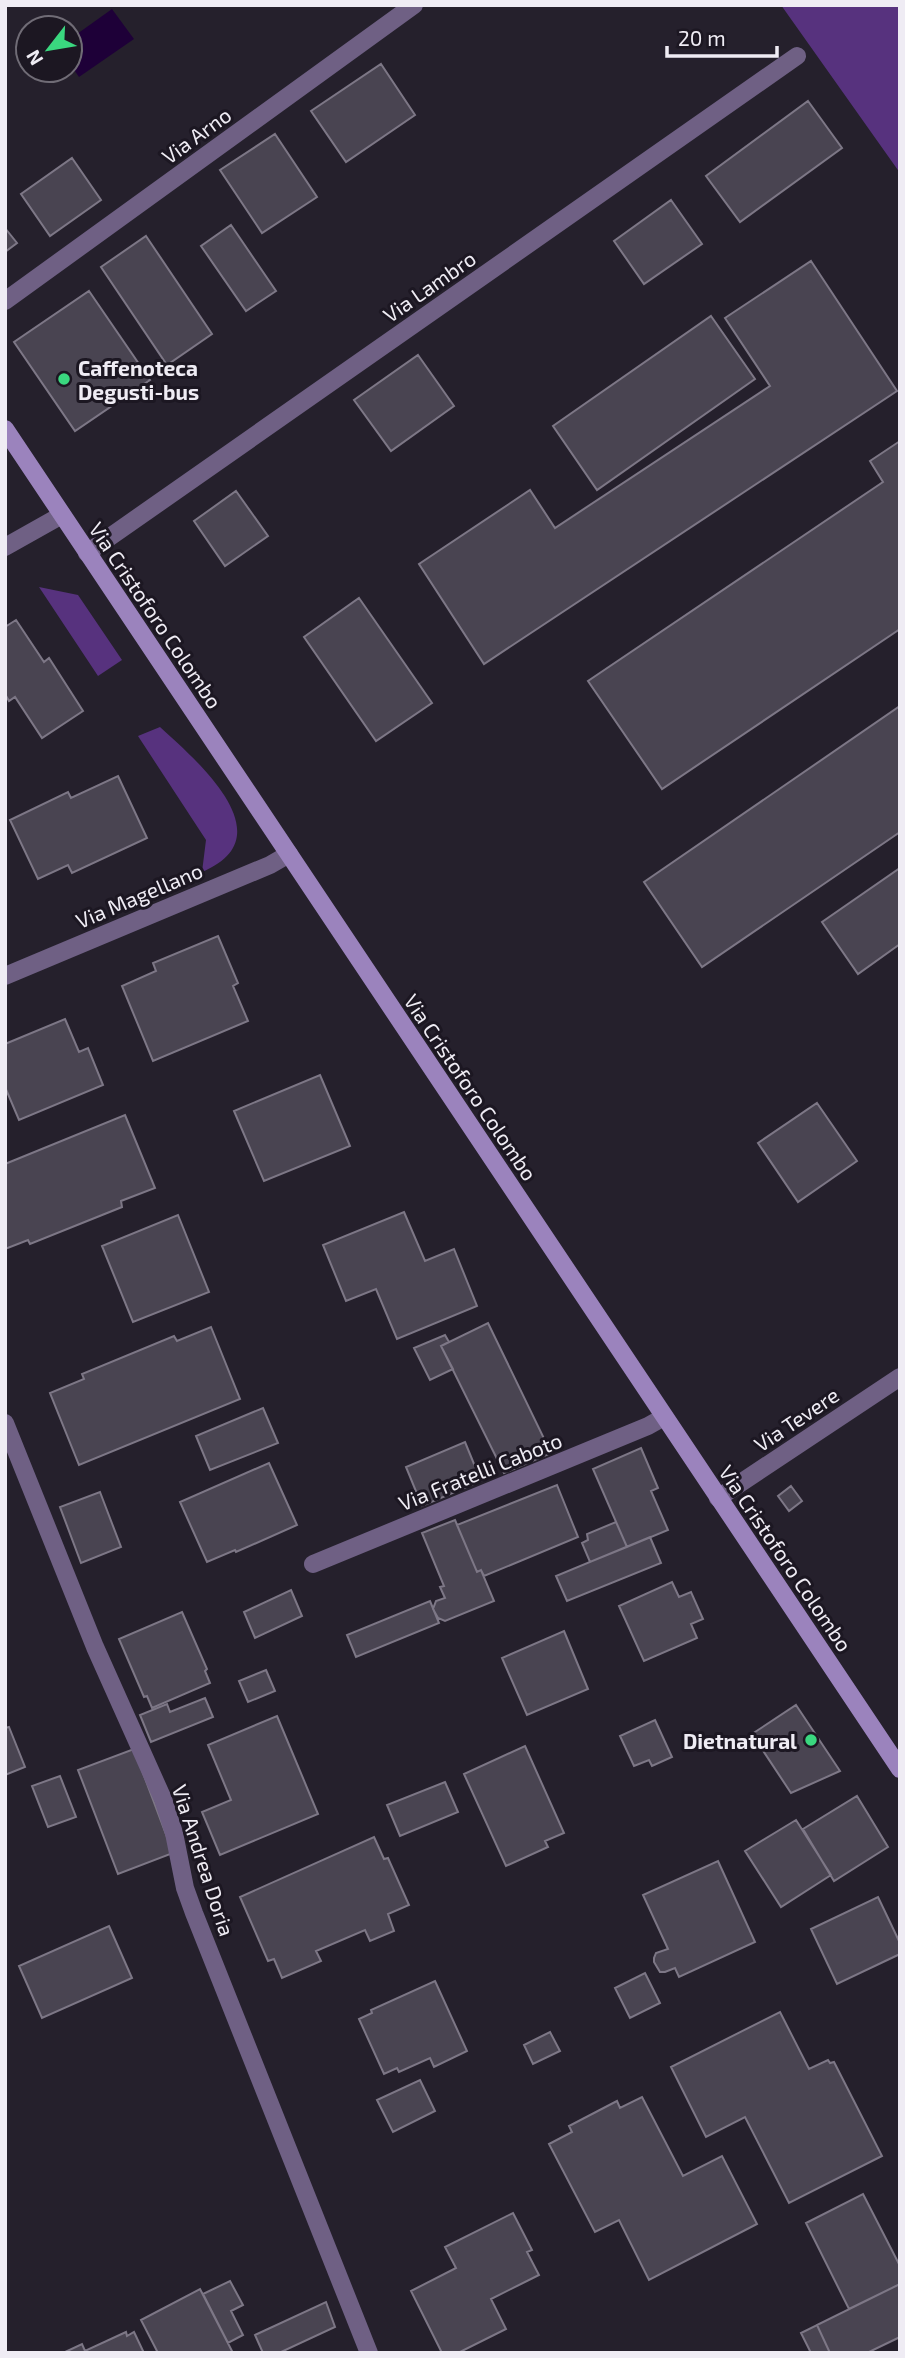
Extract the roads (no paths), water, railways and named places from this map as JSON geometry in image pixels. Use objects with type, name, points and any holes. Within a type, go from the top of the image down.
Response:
[{"type":"street","name":"Via Arno","points":[[5,301],[414,5]]},
{"type":"street","name":"Via Lambro","points":[[88,554],[797,56]]},
{"type":"street","name":"Via Cristoforo Colombo","points":[[5,429],[900,1769]]},
{"type":"street","points":[[5,547],[62,515]]},
{"type":"street","name":"Via Magellano","points":[[5,976],[270,865],[289,854]]},
{"type":"street","name":"Via Tevere","points":[[718,1498],[900,1377]]},
{"type":"street","name":"Via Fratelli Caboto","points":[[313,1564],[648,1426],[664,1417]]},
{"type":"street","name":"Via Andrea Doria","points":[[5,1423],[95,1647],[163,1799],[194,1913],[369,2353]]},
{"type":"place","name":"Caffenoteca Degusti-bus","points":[[64,379]]},
{"type":"place","name":"Dietnatural","points":[[811,1740]]}]
